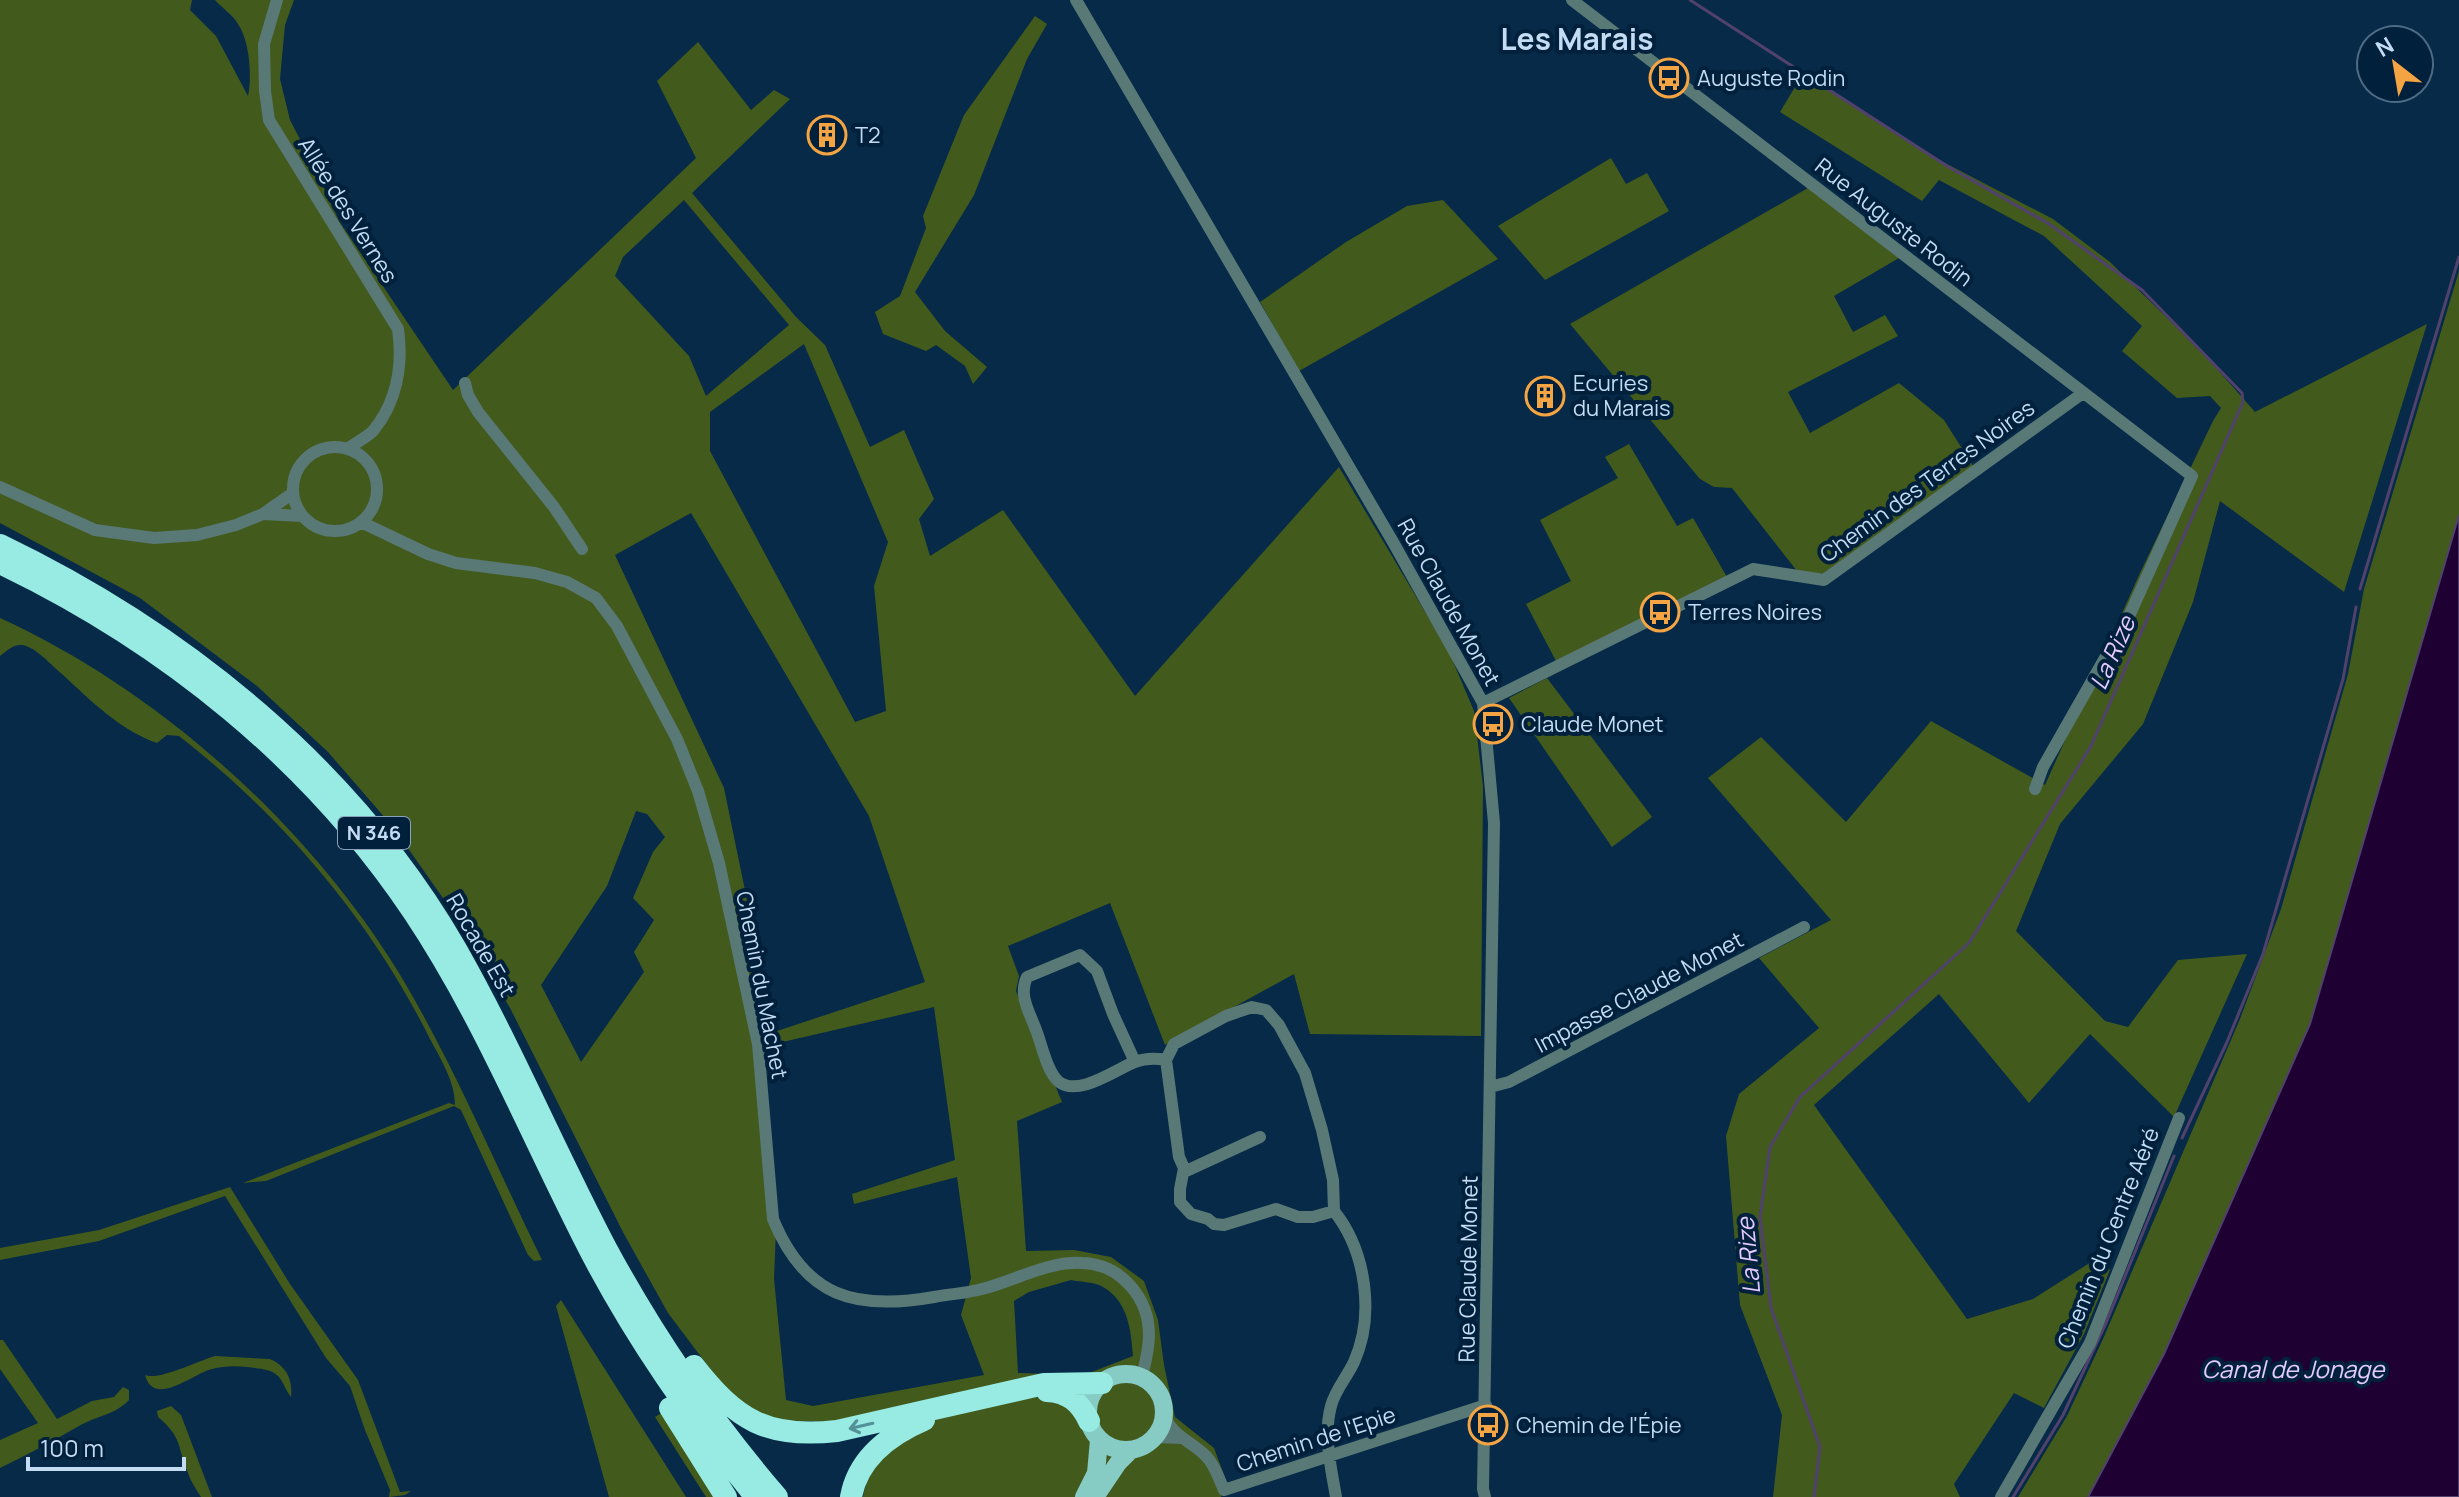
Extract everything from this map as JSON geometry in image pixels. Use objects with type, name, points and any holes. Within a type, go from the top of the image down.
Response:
[{"type":"highway","name":"Rocade Est","points":[[0,545],[92,592],[189,656],[279,731],[346,800],[420,893],[454,947],[521,1074],[600,1252],[718,1423],[777,1497]]},
{"type":"highway","name":"Rocade Est","points":[[0,563],[82,605],[179,669],[267,742],[364,845],[415,914],[440,956],[658,1366],[726,1461],[756,1497]]},
{"type":"highway","points":[[726,1497],[624,1334],[593,1273],[600,1252],[625,1264],[716,1393],[733,1410],[766,1428],[810,1434],[837,1431],[1034,1386],[1102,1383]]},
{"type":"highway","points":[[851,1497],[858,1475],[876,1450],[890,1437],[928,1418],[1050,1391],[1071,1397],[1082,1407],[1094,1430]]},
{"type":"main road","points":[[1084,1497],[1096,1473],[1090,1400],[1102,1383],[1121,1374],[1142,1377],[1160,1393],[1165,1417],[1156,1437],[1140,1449],[1130,1451],[1108,1447],[1094,1430]]},
{"type":"main road","points":[[1095,1497],[1130,1451]]},
{"type":"street","name":"Allée des Vernes","points":[[277,0],[264,44],[269,120],[398,329],[401,357],[391,404],[371,433],[347,449]]},
{"type":"street","name":"Rue Claude Monet","points":[[1076,0],[1387,532],[1483,703],[1494,823],[1485,1497]]},
{"type":"street","name":"Rue Auguste Rodin","points":[[1572,0],[2192,476],[2130,614],[2043,767],[2035,789]]},
{"type":"street","points":[[465,383],[478,412],[554,507],[582,549]]},
{"type":"street","name":"Chemin des Terres Noires","points":[[1483,703],[1753,569],[1824,580],[2083,393]]},
{"type":"street","name":"Allée des Vernes","points":[[368,463],[371,433]]},
{"type":"street","points":[[333,447],[347,449],[368,463],[377,485],[372,508],[361,522],[337,531],[324,530],[302,516],[293,493],[294,479],[308,457],[333,447]]},
{"type":"street","points":[[0,487],[95,530],[154,538],[197,535],[236,525],[263,514],[293,493]]},
{"type":"street","points":[[372,508],[387,535]]},
{"type":"street","points":[[263,514],[302,516]]},
{"type":"street","name":"Chemin du Machet","points":[[361,522],[456,563],[535,573],[567,582],[596,598],[617,626],[677,739],[698,791],[719,863],[758,1044],[773,1219],[783,1244],[794,1260],[817,1283],[845,1298],[871,1303],[910,1301],[981,1289],[1040,1270],[1081,1262],[1104,1267],[1127,1282],[1145,1309],[1149,1335],[1142,1377]]},
{"type":"street","name":"Impasse Claude Monet","points":[[1490,1087],[1509,1082],[1804,927]]},
{"type":"street","points":[[1135,1062],[1097,971],[1080,955],[1027,977],[1022,993],[1050,1068],[1058,1081],[1070,1086],[1085,1084],[1135,1062],[1151,1058],[1166,1060]]},
{"type":"street","points":[[1334,1211],[1313,1217],[1298,1217],[1276,1209],[1224,1225],[1191,1214],[1180,1202],[1184,1172],[1166,1060],[1174,1044],[1226,1016],[1252,1007],[1266,1010],[1279,1025],[1305,1073],[1333,1180],[1334,1211],[1347,1228],[1364,1280],[1363,1338],[1353,1364],[1331,1403],[1327,1433],[1336,1497]]},
{"type":"street","name":"Chemin du Centre Aéré","points":[[2001,1497],[2090,1343],[2179,1118]]},
{"type":"street","points":[[1184,1172],[1260,1137]]},
{"type":"street","name":"Chemin de l'Epie","points":[[1165,1417],[1168,1425],[1181,1438],[1194,1444],[1210,1460],[1224,1490],[1486,1405]]},
{"type":"street","points":[[1156,1437],[1181,1438]]},
{"type":"green space","points":[[0,0],[192,0],[190,10],[216,36],[248,96],[250,70],[242,31],[215,0],[294,0],[285,25],[280,79],[290,120],[339,221],[453,390],[696,158],[657,81],[698,42],[751,110],[774,90],[790,99],[692,193],[796,317],[825,345],[870,447],[904,430],[934,499],[919,519],[930,556],[1003,510],[1135,696],[1339,467],[1449,652],[1474,711],[1483,786],[1481,1036],[1310,1034],[1294,974],[1165,1045],[1110,903],[1008,946],[1019,976],[1016,991],[1062,1102],[1017,1121],[1026,1251],[1074,1250],[1111,1257],[1144,1281],[1158,1320],[1175,1417],[1214,1448],[1227,1483],[1221,1497],[863,1497],[869,1477],[880,1460],[913,1434],[829,1422],[769,1420],[751,1410],[723,1386],[668,1313],[624,1234],[510,1008],[457,918],[393,827],[328,752],[257,686],[140,598],[0,523]],"holes":[[[684,200],[789,325],[706,396],[689,356],[615,276],[623,257]],[[804,344],[888,542],[874,586],[886,711],[855,722],[710,451],[710,412]],[[691,513],[869,816],[925,982],[774,1032],[724,788],[615,555]],[[636,811],[647,814],[665,837],[653,852],[633,898],[654,920],[634,952],[644,972],[581,1062],[541,985],[607,886]],[[934,1007],[955,1160],[852,1194],[854,1204],[957,1177],[971,1278],[961,1315],[984,1375],[813,1406],[786,1400],[774,1279],[777,1205],[761,1047]],[[1071,1280],[1100,1285],[1123,1308],[1133,1356],[1084,1375],[1018,1373],[1014,1301],[1029,1292]]]},
{"type":"green space","points":[[1035,16],[1047,24],[1027,59],[974,195],[915,292],[945,331],[987,367],[973,384],[965,366],[936,345],[926,351],[883,334],[875,312],[900,296],[926,228],[923,216],[964,115]]},
{"type":"green space","points":[[1804,72],[1924,152],[2053,219],[2110,262],[2203,353],[2255,412],[2427,324],[2344,592],[2220,501],[2193,602],[2143,724],[2060,824],[2016,931],[2105,1021],[2128,1027],[2178,960],[2247,954],[2174,1117],[2090,1034],[2029,1103],[1939,994],[1814,1105],[1967,1319],[2033,1299],[2099,1257],[2110,1270],[2084,1334],[2044,1408],[2014,1393],[1954,1484],[1960,1497],[1773,1497],[1782,1415],[1740,1305],[1726,1136],[1739,1094],[1819,1028],[1759,958],[1831,920],[1708,778],[1761,737],[1846,822],[1931,721],[2045,785],[2140,573],[2221,408],[2210,396],[2177,398],[2122,351],[2142,326],[2044,236],[1939,180],[1922,201],[1780,112]]},
{"type":"green space","points":[[1611,158],[1626,184],[1647,173],[1669,211],[1545,280],[1498,226]]},
{"type":"green space","points":[[1808,188],[1899,258],[1834,296],[1853,332],[1885,315],[1898,336],[1788,392],[1810,433],[1899,383],[1944,420],[1975,469],[1831,572],[1813,575],[1797,571],[1732,488],[1714,487],[1700,479],[1570,324]]},
{"type":"green space","points":[[1443,200],[1498,259],[1299,371],[1260,302],[1346,242],[1407,206]]},
{"type":"green space","points":[[2459,271],[2459,515],[2310,1024],[2164,1354],[2088,1497],[2018,1497],[2067,1416],[2103,1339],[2240,1019],[2281,909],[2348,674],[2364,589]]},
{"type":"green space","points":[[1629,444],[1677,526],[1693,518],[1727,577],[1556,661],[1526,604],[1571,581],[1540,520],[1618,478],[1605,457]]},
{"type":"green space","points":[[0,618],[60,649],[119,685],[175,726],[229,771],[280,820],[326,872],[368,926],[424,1017],[542,1260],[534,1261],[528,1255],[461,1110],[454,1106],[266,1181],[243,1183],[449,1103],[455,1105],[446,1070],[406,994],[351,911],[321,873],[254,801],[179,736],[167,735],[157,743],[131,731],[94,704],[33,649],[16,646],[0,656]]},
{"type":"green space","points":[[1547,678],[1652,817],[1612,847],[1509,698]]},
{"type":"green space","points":[[230,1187],[290,1284],[358,1380],[400,1492],[411,1491],[405,1495],[389,1497],[390,1490],[350,1386],[326,1358],[225,1196],[99,1241],[0,1260],[0,1248],[99,1230]]},
{"type":"green space","points":[[561,1300],[686,1497],[609,1497],[556,1306]]},
{"type":"green space","points":[[0,1340],[3,1340],[57,1419],[92,1401],[114,1397],[123,1387],[129,1390],[129,1400],[118,1409],[0,1468],[0,1440],[38,1423],[0,1369]]},
{"type":"green space","points":[[215,1356],[276,1362],[287,1374],[291,1397],[278,1376],[261,1369],[239,1366],[217,1368],[165,1389],[156,1389],[145,1375],[168,1373]]},
{"type":"green space","points":[[171,1406],[181,1415],[212,1497],[201,1497],[189,1476],[176,1437],[158,1417],[157,1411]]},
{"type":"green space","points":[[663,1412],[717,1497],[706,1497],[655,1417]]},
{"type":"water","name":"Canal de Jonage","points":[[2459,515],[2459,1497],[2088,1497],[2164,1354],[2310,1024]]},
{"type":"waterway","name":"La Rize","points":[[1690,0],[1947,166],[2049,224],[2142,290],[2242,393],[2243,402],[2091,746],[1969,943],[1800,1097],[1770,1147],[1760,1217],[1771,1308],[1820,1447],[1814,1497]]},
{"type":"waterway","points":[[2360,589],[2459,257]]},
{"type":"waterway","points":[[2182,1138],[2227,1042],[2263,954],[2343,679],[2356,607]]},
{"type":"waterway","points":[[2013,1497],[2063,1415],[2106,1323],[2174,1156]]},
{"type":"place","name":"Auguste Rodin","points":[[1669,78]]},
{"type":"place","name":"T2","points":[[827,135]]},
{"type":"place","name":"Ecuries du Marais","points":[[1545,396]]},
{"type":"place","name":"Terres Noires","points":[[1660,612]]},
{"type":"place","name":"Claude Monet","points":[[1493,724]]},
{"type":"place","name":"Chemin de l'Épie","points":[[1488,1425]]},
{"type":"district","name":"Les Marais","points":[[1577,40]]}]
